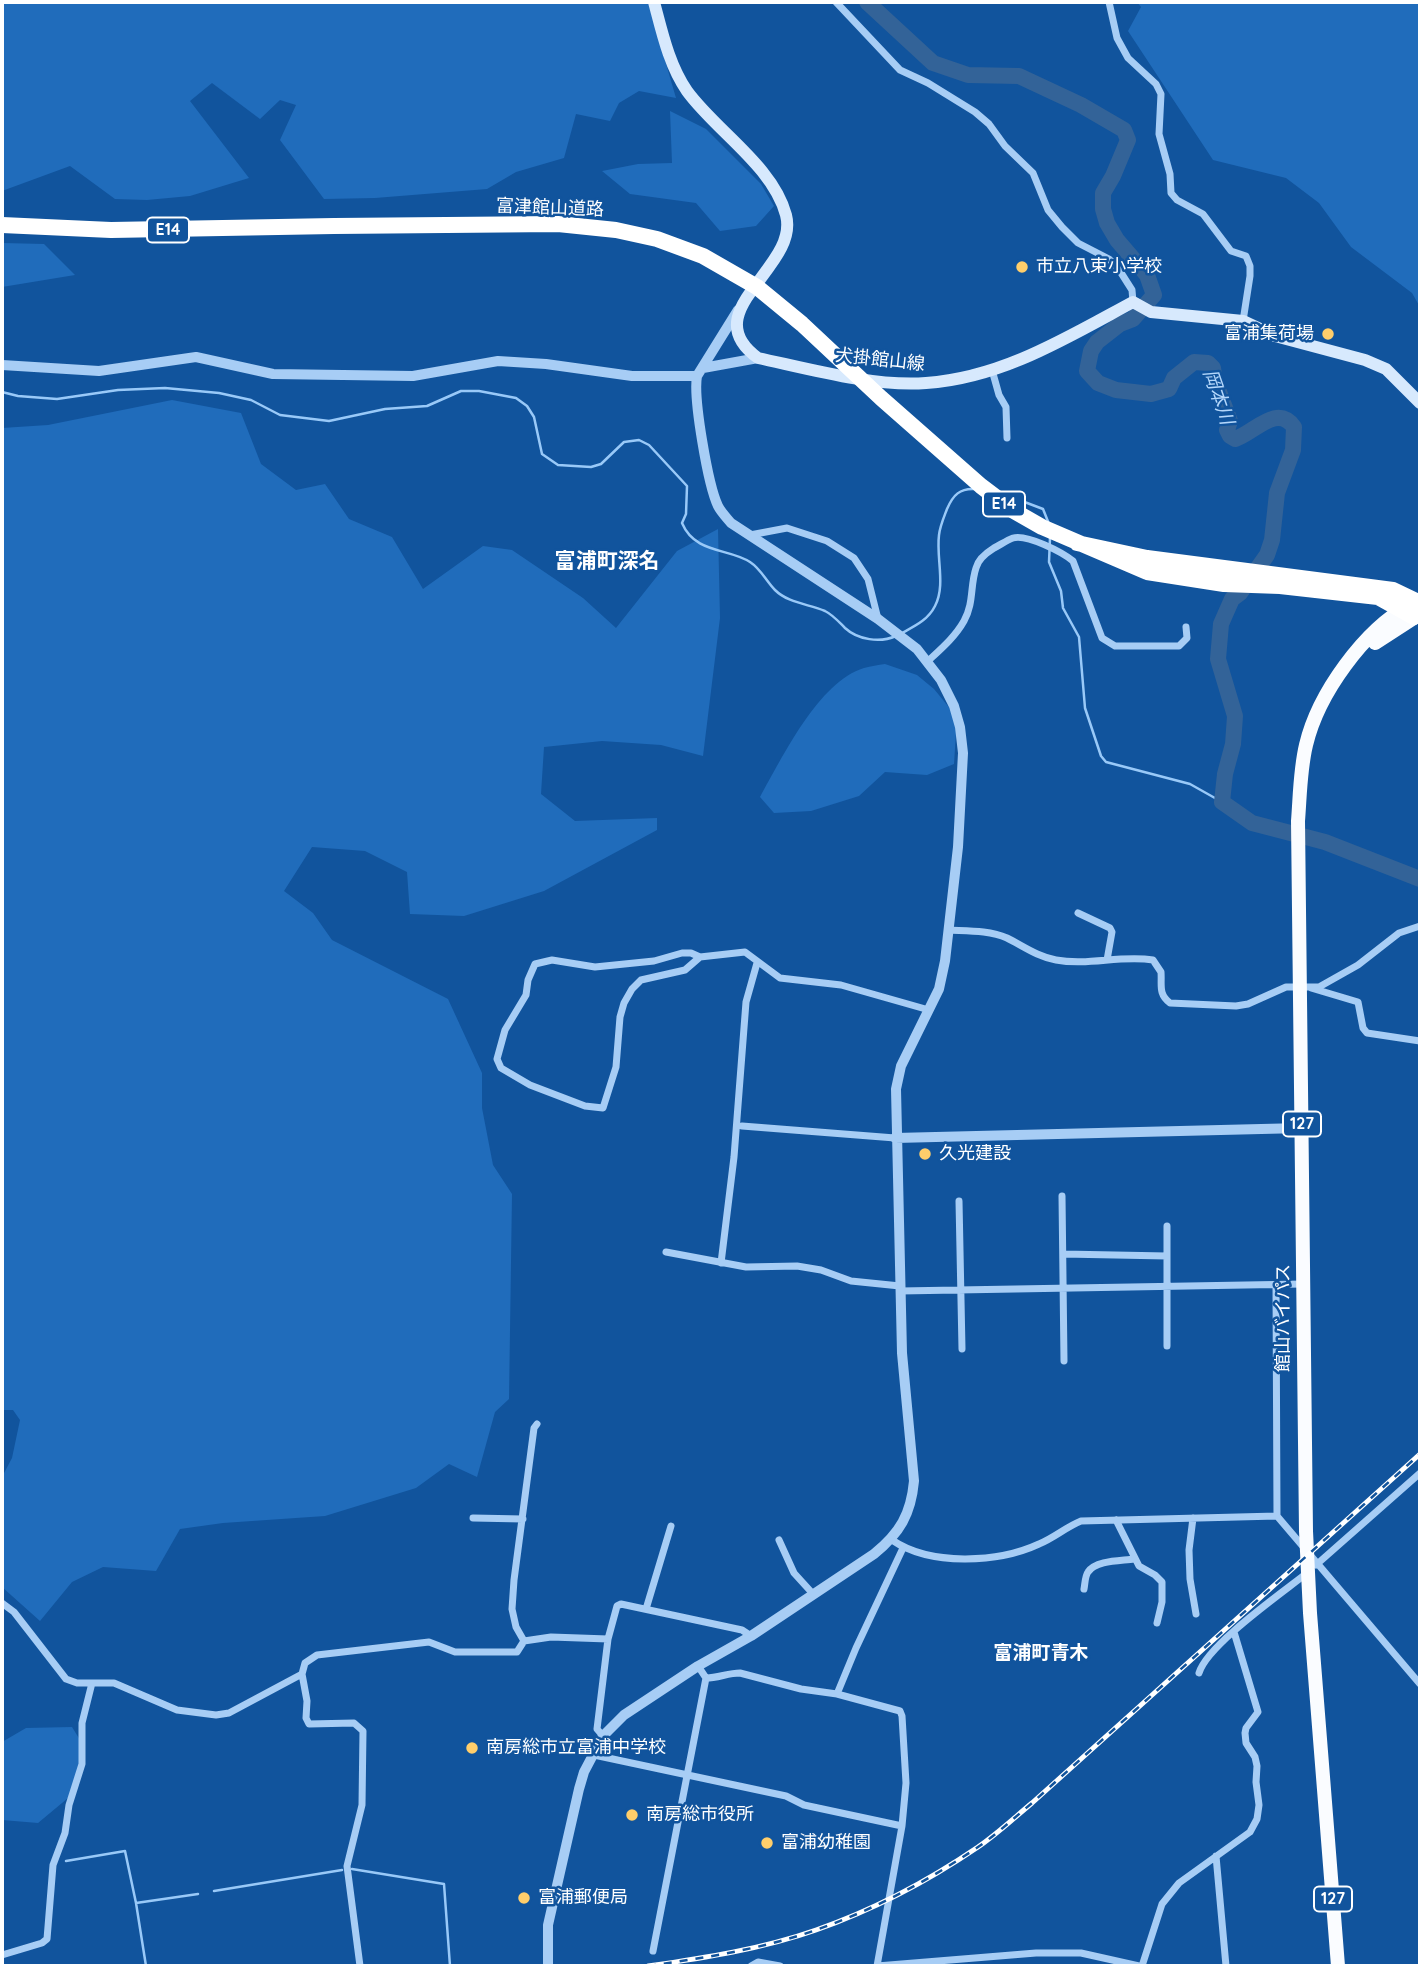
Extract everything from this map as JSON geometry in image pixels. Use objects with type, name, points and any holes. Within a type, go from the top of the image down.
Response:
[{"type":"highway","name":"富津館山道路","points":[[2,225],[111,230],[558,225],[616,230],[657,239],[703,256],[736,274],[777,302],[981,486],[1014,511],[1077,543],[1225,577],[1383,589],[1401,593],[1414,609]]},
{"type":"highway","name":"館山バイパス","points":[[1338,1966],[1310,1613],[1303,1380],[1302,1128],[1306,988],[1298,869],[1298,821],[1302,764],[1316,713],[1337,677],[1414,609]]},
{"type":"main road","points":[[654,2],[668,54],[687,91],[747,155],[777,193],[787,219],[784,241],[777,255],[738,310],[737,327],[741,341],[748,351],[758,358]]},
{"type":"main road","points":[[1135,304],[1151,312],[1243,321],[1275,336],[1365,360],[1386,369],[1420,403]]},
{"type":"main road","name":"犬掛館山線","points":[[758,358],[841,374],[913,383],[943,381],[992,370],[1045,348],[1135,304]]},
{"type":"street","points":[[836,2],[900,70],[928,83],[975,112],[989,124],[1005,146],[1033,173],[1048,210],[1062,227],[1078,243],[1109,259],[1118,268],[1132,290],[1135,304]]},
{"type":"street","points":[[1109,2],[1118,38],[1128,58],[1156,84],[1161,94],[1159,134],[1170,174],[1171,193],[1177,200],[1203,214],[1225,245],[1231,251],[1246,257],[1250,266],[1243,321]]},
{"type":"street","points":[[547,1966],[548,1925],[579,1790],[603,1736],[624,1715],[814,1595],[892,1540],[912,1501],[914,1481],[902,1353],[895,1138],[896,1089],[901,1066],[939,989],[958,847],[963,753],[960,727],[942,680],[917,649],[878,619],[732,523],[717,503],[703,443],[695,387],[700,372],[738,310]]},
{"type":"street","points":[[2,365],[99,371],[196,357],[273,374],[413,376],[498,361],[546,364],[632,376],[700,372],[758,358]]},
{"type":"street","points":[[992,370],[999,395],[1006,407],[1007,438]]},
{"type":"street","points":[[749,535],[787,528],[827,541],[853,558],[868,579],[878,619]]},
{"type":"street","points":[[928,662],[949,643],[964,622],[971,604],[978,562],[988,552],[1011,538],[1021,537],[1065,554],[1073,562],[1102,638],[1115,646],[1180,646],[1187,638],[1186,627]]},
{"type":"street","points":[[1078,913],[1110,928],[1112,932],[1107,960]]},
{"type":"street","points":[[948,930],[990,933],[1051,959],[1066,962],[1139,958],[1153,960],[1161,972],[1164,999],[1170,1003],[1236,1006],[1248,1004],[1286,987],[1320,986],[1358,965],[1399,933],[1420,926]]},
{"type":"street","points":[[700,957],[685,970],[641,980],[632,989],[620,1017],[616,1067],[603,1108],[585,1106],[540,1088],[501,1068],[498,1059],[505,1030],[526,995],[531,970],[535,964],[552,960],[595,967],[654,961],[682,953],[700,957],[745,952],[780,978],[841,985],[929,1010]]},
{"type":"street","points":[[722,1263],[734,1157],[746,1002],[757,963]]},
{"type":"street","points":[[1306,988],[1358,1002],[1363,1028],[1367,1033],[1420,1041]]},
{"type":"street","points":[[742,1126],[895,1138],[1302,1128]]},
{"type":"street","points":[[1062,1196],[1064,1361]]},
{"type":"street","points":[[959,1201],[962,1349]]},
{"type":"street","points":[[1167,1226],[1167,1346]]},
{"type":"street","points":[[666,1252],[746,1267],[797,1266],[821,1270],[851,1281],[900,1288],[961,1290],[1303,1284]]},
{"type":"street","points":[[1063,1254],[1167,1256]]},
{"type":"street","points":[[1276,1285],[1277,1516],[1420,1684]]},
{"type":"street","points":[[524,1641],[516,1627],[512,1609],[534,1428],[537,1424]]},
{"type":"street","points":[[1199,1673],[1206,1658],[1234,1632],[1318,1564],[1420,1473]]},
{"type":"street","points":[[892,1540],[903,1548],[925,1555],[962,1559],[995,1556],[1035,1546],[1081,1521],[1277,1516]]},
{"type":"street","points":[[472,1518],[523,1519]]},
{"type":"street","points":[[1193,1518],[1189,1550],[1190,1579],[1196,1614]]},
{"type":"street","points":[[1116,1520],[1139,1566],[1162,1582],[1162,1602],[1157,1623]]},
{"type":"street","points":[[646,1609],[671,1527]]},
{"type":"street","points":[[779,1540],[794,1573],[814,1595]]},
{"type":"street","points":[[837,1694],[903,1548]]},
{"type":"street","points":[[1084,1589],[1088,1572],[1092,1568],[1134,1559]]},
{"type":"street","points":[[2,1604],[14,1612],[65,1679],[77,1683],[114,1683],[177,1710],[229,1713],[302,1675]]},
{"type":"street","points":[[603,1736],[597,1729],[597,1716],[608,1639],[617,1606],[621,1604],[742,1630],[751,1636]]},
{"type":"street","points":[[706,1678],[740,1674],[801,1689],[837,1694],[900,1711],[906,1770],[902,1826],[877,1966],[1047,1953],[1081,1953],[1140,1966],[1162,1904],[1179,1883],[1250,1832],[1256,1819],[1259,1805],[1257,1766],[1246,1743],[1245,1733],[1258,1712],[1234,1632]]},
{"type":"street","points":[[524,1641],[551,1637],[608,1639]]},
{"type":"street","points":[[360,1966],[347,1866],[362,1805],[363,1731],[354,1723],[309,1724],[306,1718],[307,1701],[302,1675],[305,1663],[317,1655],[429,1642],[455,1652],[517,1653],[524,1641]]},
{"type":"street","points":[[653,1951],[706,1678],[698,1666]]},
{"type":"street","points":[[2,1955],[47,1939],[54,1866],[82,1764],[82,1723],[92,1683]]},
{"type":"street","points":[[594,1755],[786,1796],[804,1805],[902,1826]]},
{"type":"street","points":[[1216,1856],[1226,1966]]},
{"type":"street","points":[[751,1966],[758,1962],[780,1966]]},
{"type":"shaded area","points":[[2,2],[648,2],[676,98],[639,91],[619,103],[610,121],[576,114],[564,158],[516,172],[487,189],[375,198],[324,199],[280,140],[296,105],[280,100],[260,119],[212,83],[190,101],[249,178],[190,196],[147,200],[115,199],[70,166],[2,191]]},
{"type":"shaded area","points":[[1137,2],[1420,2],[1420,307],[1412,293],[1351,247],[1319,203],[1286,178],[1213,160],[1128,31],[1141,7]]},
{"type":"shaded area","points":[[670,111],[706,129],[761,184],[774,206],[756,226],[720,231],[696,203],[630,194],[602,171],[638,164],[672,163]]},
{"type":"shaded area","points":[[2,243],[44,244],[75,275],[2,287]]},
{"type":"shaded area","points":[[172,400],[241,413],[261,464],[296,490],[325,484],[349,519],[392,537],[423,589],[483,546],[512,550],[583,598],[616,628],[677,551],[718,529],[720,618],[703,756],[661,745],[602,741],[544,747],[541,794],[575,821],[657,818],[657,830],[544,891],[464,916],[410,914],[407,872],[365,851],[312,847],[284,891],[313,913],[332,940],[448,999],[482,1073],[482,1108],[493,1165],[512,1194],[509,1399],[495,1412],[477,1477],[449,1464],[416,1488],[325,1516],[223,1523],[180,1529],[156,1571],[103,1567],[72,1582],[40,1621],[2,1587],[2,1477],[12,1458],[20,1420],[13,1410],[2,1410],[2,428],[48,425]]},
{"type":"shaded area","points":[[885,664],[917,675],[934,689],[957,717],[954,764],[927,775],[885,772],[859,796],[811,811],[774,813],[760,797],[791,742],[817,704],[848,676],[864,668]]},
{"type":"shaded area","points":[[72,1727],[85,1748],[74,1793],[38,1823],[2,1820],[2,1742],[26,1728]]},
{"type":"waterway","name":"岡本川","points":[[867,2],[933,63],[968,75],[1019,76],[1081,105],[1124,130],[1128,140],[1103,193],[1103,209],[1107,223],[1117,240],[1147,275],[1154,295],[1133,319],[1120,324],[1097,342],[1091,351],[1087,371],[1098,383],[1116,390],[1151,394],[1169,389],[1174,378],[1194,362],[1208,363],[1213,368],[1230,421],[1227,430],[1230,436],[1235,439],[1265,422],[1280,418],[1287,420],[1294,427],[1293,450],[1277,493],[1272,540],[1267,555],[1240,593],[1232,599],[1221,624],[1218,659],[1235,716],[1233,744],[1225,774],[1222,802],[1252,823],[1325,842],[1420,879]]},
{"type":"waterway","points":[[2,392],[57,399],[118,390],[165,388],[219,393],[251,400],[280,415],[329,421],[385,409],[427,406],[461,391],[479,391],[516,398],[527,406],[534,417],[542,454],[558,465],[591,467],[601,464],[624,442],[639,440],[649,445],[687,486],[686,514],[682,523],[695,540],[750,562],[780,594],[792,601],[825,611],[856,635],[876,640],[896,636]]},
{"type":"waterway","points":[[902,633],[925,619],[935,606],[940,589],[938,544],[942,522],[955,496],[961,491],[975,489]]},
{"type":"waterway","points":[[1006,495],[1043,509],[1049,524]]},
{"type":"waterway","points":[[1050,538],[1049,562],[1061,591],[1063,608],[1079,637],[1085,708],[1101,756],[1106,762],[1190,784],[1222,802]]},
{"type":"waterway","points":[[66,1861],[125,1851],[146,1966]]},
{"type":"waterway","points":[[352,1869],[444,1884],[450,1966]]},
{"type":"waterway","points":[[214,1891],[342,1870]]},
{"type":"waterway","points":[[136,1903],[198,1894]]},
{"type":"railway","points":[[648,1966],[754,1948],[816,1930],[900,1894],[978,1847],[1032,1803],[1420,1454]]},
{"type":"place","name":"市立八束小学校","points":[[1022,267]]},
{"type":"place","name":"富浦集荷場","points":[[1328,334]]},
{"type":"place","name":"久光建設","points":[[925,1154]]},
{"type":"place","name":"南房総市立富浦中学校","points":[[472,1748]]},
{"type":"place","name":"南房総市役所","points":[[632,1815]]},
{"type":"place","name":"富浦幼稚園","points":[[767,1843]]},
{"type":"place","name":"富浦郵便局","points":[[524,1898]]},
{"type":"district","name":"富浦町深名","points":[[607,562]]},
{"type":"district","name":"富浦町青木","points":[[1041,1653]]}]
